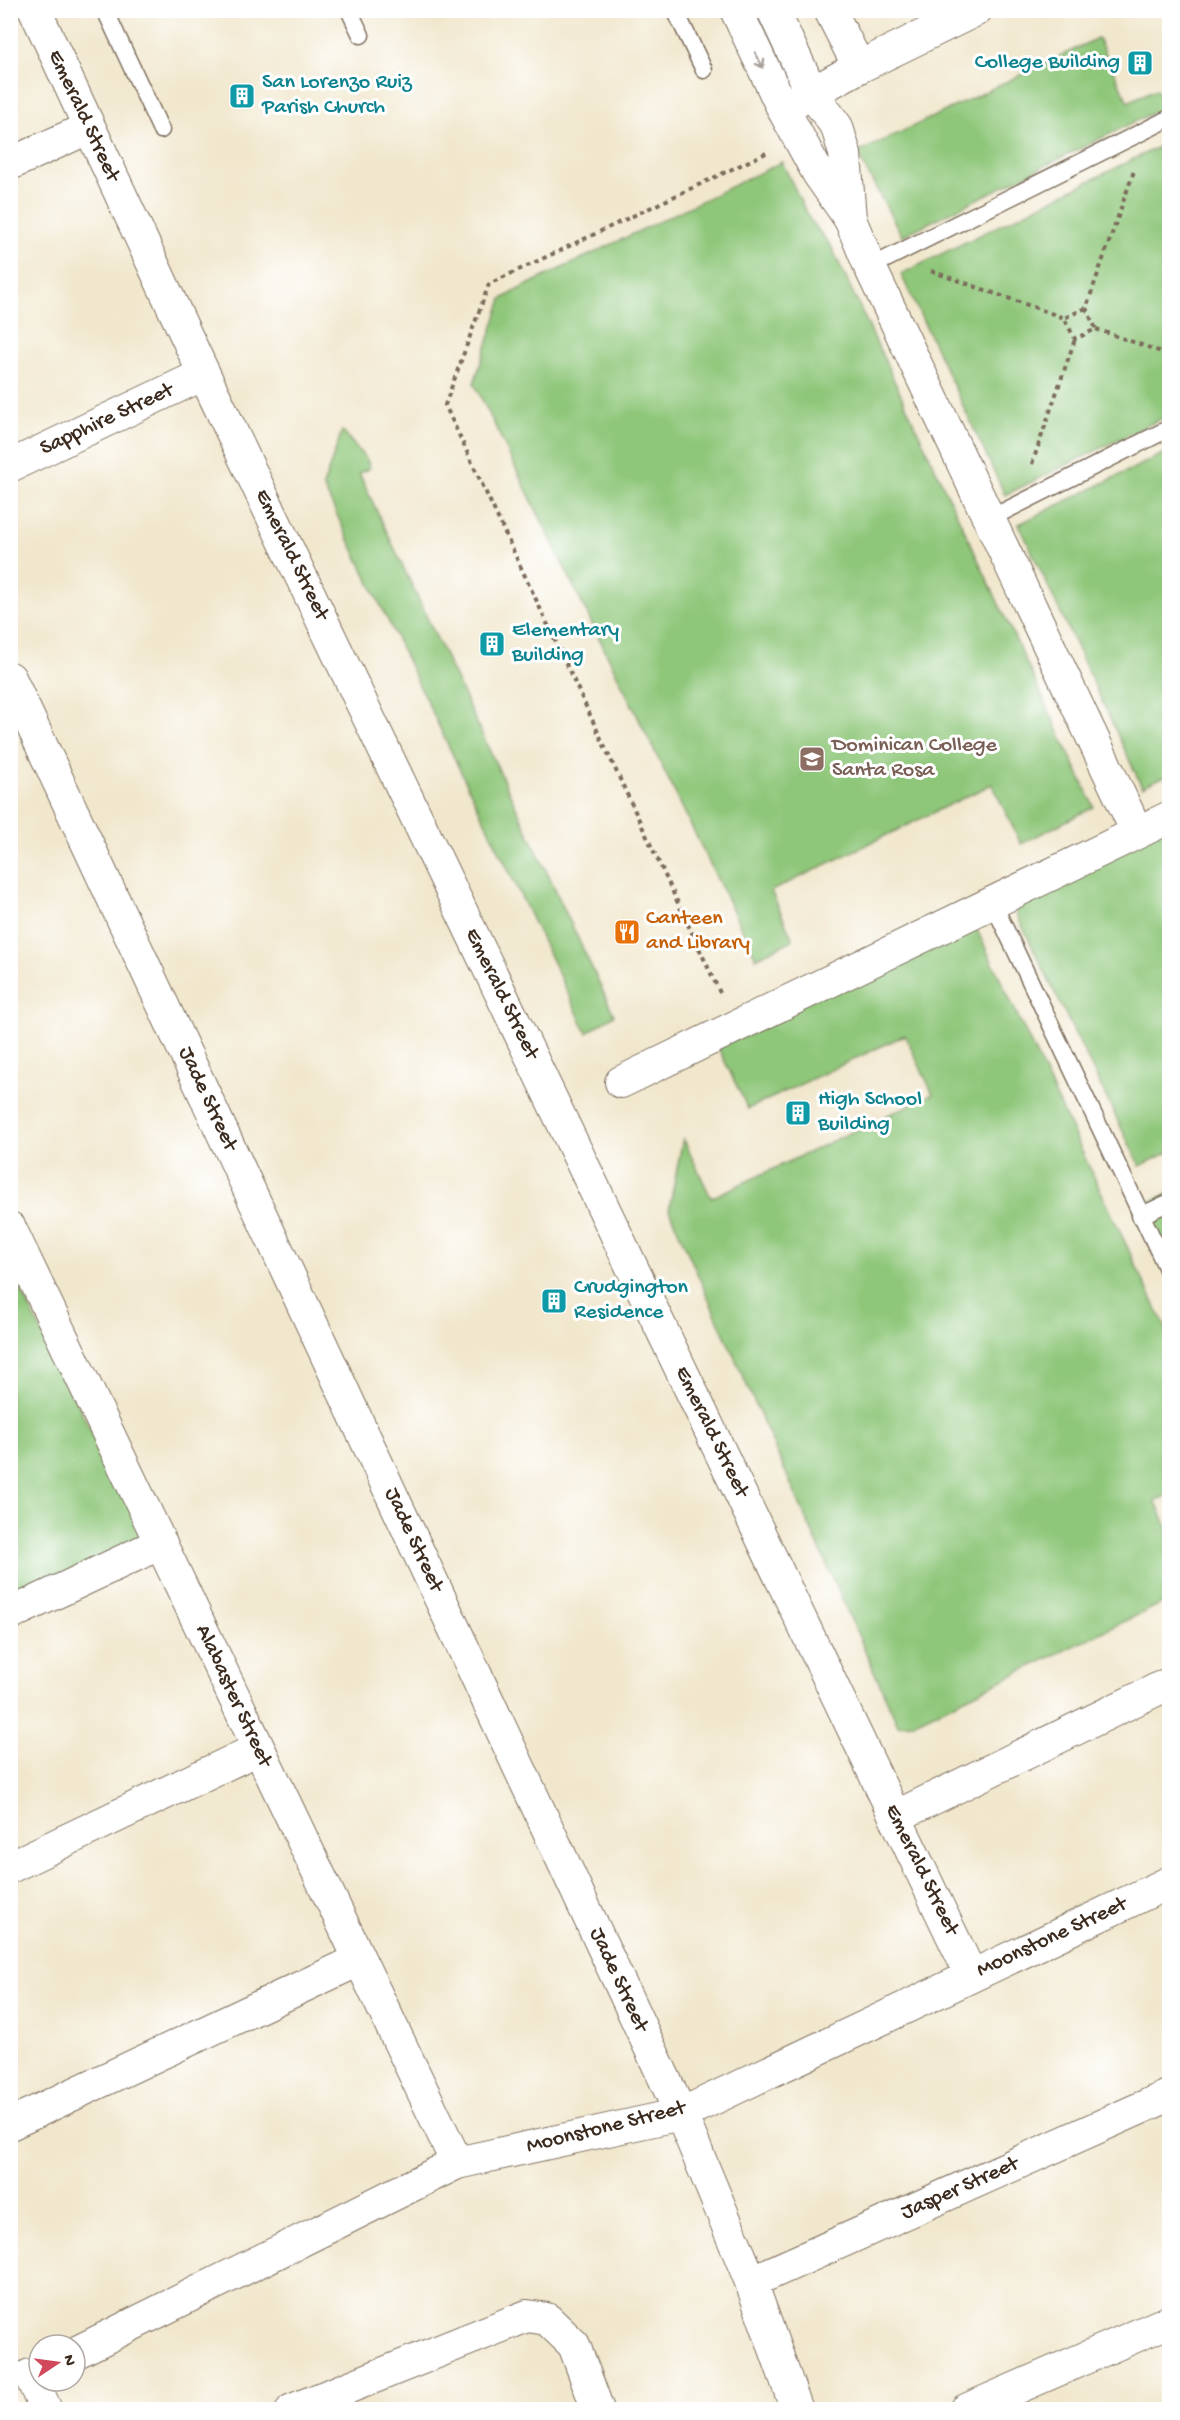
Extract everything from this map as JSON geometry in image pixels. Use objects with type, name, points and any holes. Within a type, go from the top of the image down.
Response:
[{"type":"street","name":"Emerald Street","points":[[35,10],[204,374],[971,1975]]},
{"type":"street","points":[[736,10],[783,109],[818,173],[880,262],[989,519],[1137,832]]},
{"type":"street","points":[[773,10],[812,93],[837,127],[845,154],[849,219]]},
{"type":"street","points":[[830,10],[859,67]]},
{"type":"street","points":[[783,109],[859,67],[976,10]]},
{"type":"street","points":[[10,164],[88,128]]},
{"type":"street","name":"Sapphire Street","points":[[10,466],[204,374]]},
{"type":"street","name":"Jade Street","points":[[10,678],[681,2114],[751,2282],[797,2409]]},
{"type":"street","points":[[621,1082],[1170,817]]},
{"type":"street","name":"Alabaster Street","points":[[10,1228],[17,1261],[161,1544],[456,2163]]},
{"type":"street","points":[[10,1614],[161,1544]]},
{"type":"street","points":[[895,1817],[1170,1683]]},
{"type":"street","points":[[10,1867],[258,1749]]},
{"type":"street","name":"Moonstone Street","points":[[87,2347],[456,2163],[681,2114],[1170,1882]]},
{"type":"street","points":[[10,2124],[359,1960]]},
{"type":"street","name":"Jasper Street","points":[[751,2282],[1170,2095]]},
{"type":"street","points":[[292,2409],[527,2316],[547,2319],[574,2344],[598,2409]]},
{"type":"street","points":[[966,2409],[1170,2321]]},
{"type":"street","points":[[26,2377],[46,2409]]},
{"type":"lane","points":[[105,10],[161,130]]},
{"type":"lane","points":[[349,10],[361,35]]},
{"type":"lane","points":[[675,10],[704,70]]},
{"type":"lane","points":[[880,262],[1170,118]]},
{"type":"lane","points":[[989,519],[1170,428]]},
{"type":"lane","points":[[992,901],[1170,1275]]},
{"type":"lane","points":[[1140,1216],[1170,1202]]},
{"type":"path","points":[[1096,329],[1086,308],[1149,128]]},
{"type":"path","points":[[721,995],[445,405],[489,284],[775,150]]},
{"type":"path","points":[[880,262],[1064,318],[1086,308]]},
{"type":"path","points":[[1064,318],[1075,339]]},
{"type":"path","points":[[1018,504],[1075,339],[1096,329],[1170,354]]},
{"type":"green space","points":[[1098,38],[1128,102],[1156,89],[1165,107],[902,236],[857,153]]},
{"type":"green space","points":[[1158,147],[1170,170],[1169,415],[1005,495],[901,274]]},
{"type":"green space","points":[[782,162],[810,220],[831,246],[1094,807],[1021,844],[992,784],[771,891],[793,940],[756,958],[474,383],[502,299]]},
{"type":"green space","points":[[342,431],[367,460],[370,468],[359,473],[614,1015],[587,1033],[323,486]]},
{"type":"green space","points":[[1169,451],[1169,774],[1142,787],[1019,524]]},
{"type":"green space","points":[[1169,818],[1169,1152],[1140,1166],[1007,895]]},
{"type":"green space","points":[[968,911],[1169,1335],[1169,1494],[1155,1501],[1169,1531],[1169,1600],[913,1723],[898,1725],[669,1210],[683,1138],[711,1198],[933,1094],[905,1035],[748,1109],[711,1033]]},
{"type":"green space","points":[[1169,1193],[1169,1280],[1134,1210]]},
{"type":"green space","points":[[12,1272],[145,1539],[10,1602],[10,1273]]},
{"type":"place","name":"College Building","points":[[1140,63]]},
{"type":"place","name":"San Lorenzo Ruiz Parish Church","points":[[242,96]]},
{"type":"place","name":"Elementary Building","points":[[492,644]]},
{"type":"place","name":"Dominican College Santa Rosa","points":[[812,759]]},
{"type":"place","name":"Canteen and Library","points":[[627,932]]},
{"type":"place","name":"High School Building","points":[[798,1113]]},
{"type":"place","name":"Crudgington Residence","points":[[554,1301]]}]
